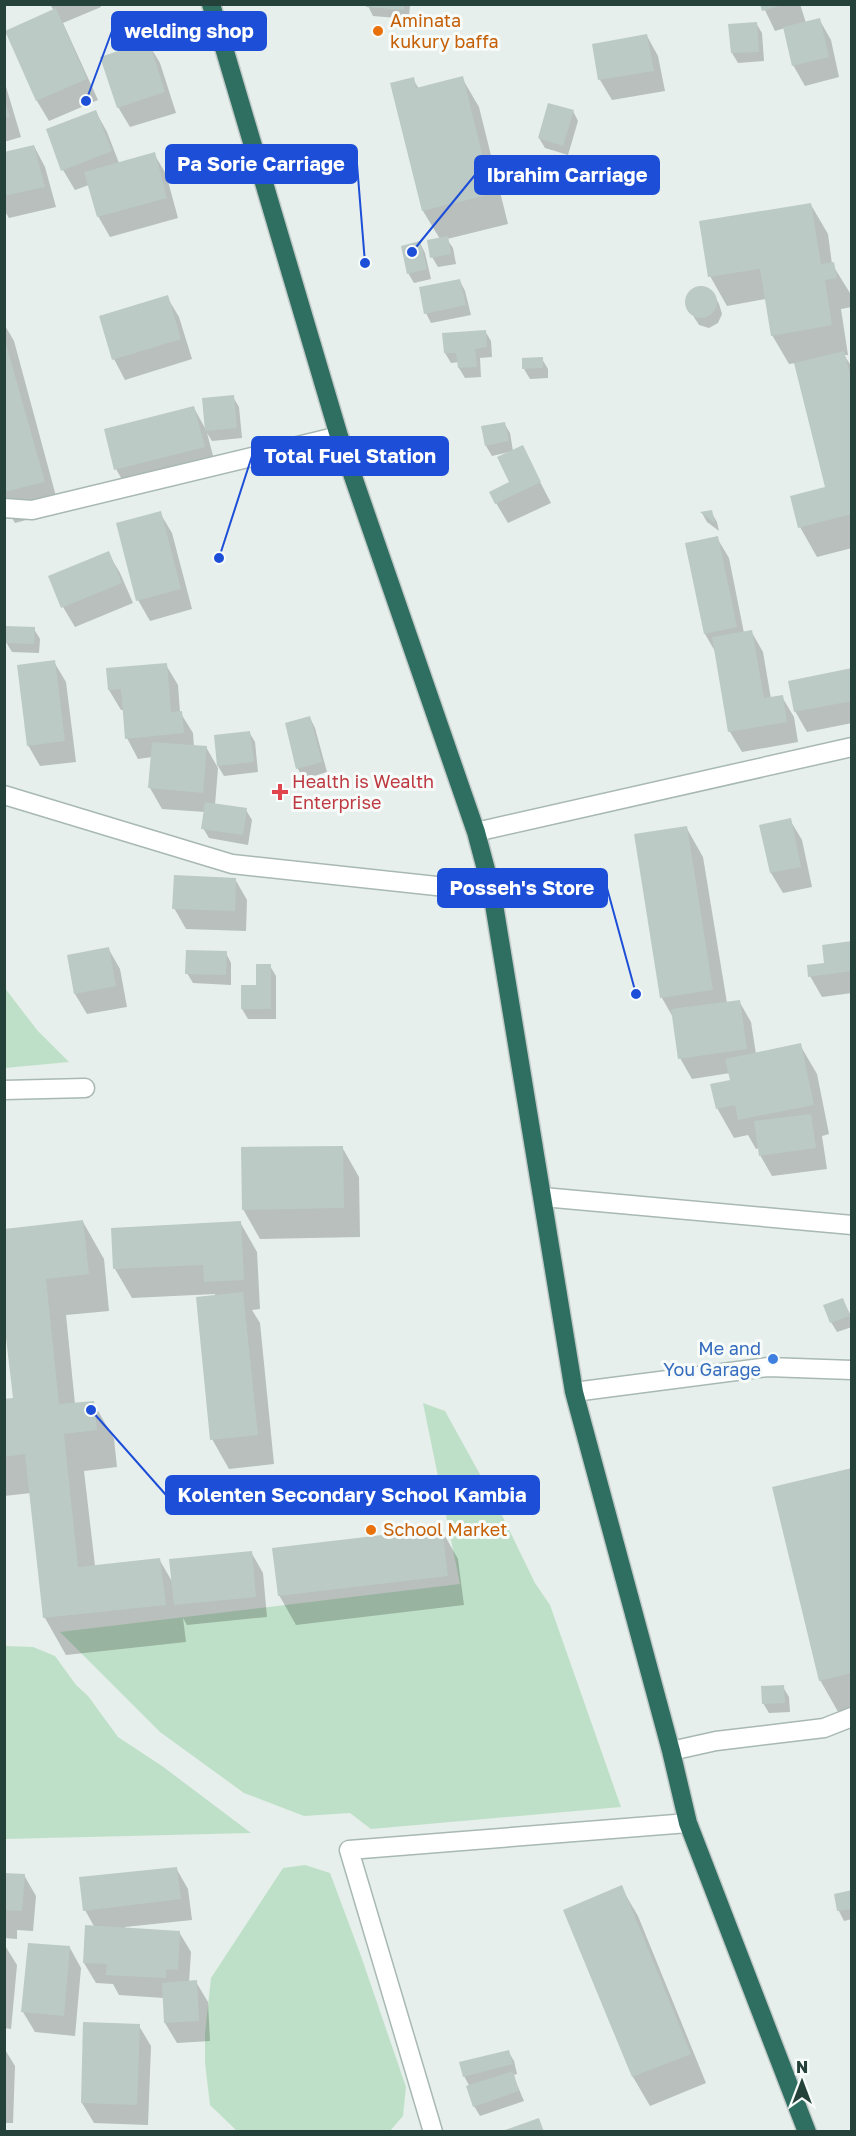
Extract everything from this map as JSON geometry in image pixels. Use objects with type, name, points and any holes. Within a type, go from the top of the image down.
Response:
[{"type":"highway","points":[[211,4],[339,436],[476,832],[492,892],[574,1392],[671,1751],[688,1823],[807,2132]]},
{"type":"street","points":[[4,508],[32,510],[339,436]]},
{"type":"street","points":[[476,832],[852,747]]},
{"type":"street","points":[[4,795],[232,864],[492,892]]},
{"type":"street","points":[[4,1090],[85,1088]]},
{"type":"street","points":[[543,1197],[852,1225]]},
{"type":"street","points":[[574,1392],[768,1367],[852,1370]]},
{"type":"street","points":[[671,1751],[716,1741],[824,1728],[852,1718]]},
{"type":"street","points":[[434,2132],[349,1850],[688,1823]]},
{"type":"green space","points":[[4,987],[37,1030],[69,1062],[5,1068]]},
{"type":"green space","points":[[423,1403],[445,1411],[498,1507],[535,1583],[550,1605],[621,1807],[371,1829],[350,1813],[304,1816],[244,1793],[160,1732],[60,1632],[460,1584]]},
{"type":"green space","points":[[5,1646],[33,1647],[55,1656],[118,1737],[162,1766],[251,1833],[5,1839]]},
{"type":"green space","points":[[305,1865],[330,1873],[406,2087],[403,2116],[390,2131],[237,2131],[210,2105],[205,2063],[205,2034],[211,1978],[283,1868]]},
{"type":"building","points":[[366,4],[404,4],[404,10],[366,7]]},
{"type":"building","points":[[760,4],[783,4],[783,5],[762,11]]},
{"type":"building","points":[[56,8],[87,79],[36,101],[5,31]]},
{"type":"building","points":[[820,18],[829,57],[792,66],[783,27]]},
{"type":"building","points":[[757,22],[759,52],[731,53],[728,24]]},
{"type":"building","points":[[647,34],[654,71],[598,80],[592,44]]},
{"type":"building","points":[[149,41],[165,92],[117,108],[100,57]]},
{"type":"building","points":[[463,76],[492,194],[422,211],[390,83],[414,77],[416,88]]},
{"type":"building","points":[[4,99],[10,117],[4,118]]},
{"type":"building","points":[[548,103],[574,110],[563,146],[538,138]]},
{"type":"building","points":[[96,110],[112,151],[61,171],[46,129]]},
{"type":"building","points":[[34,145],[45,187],[4,196],[4,152]]},
{"type":"building","points":[[155,152],[167,198],[97,217],[84,172]]},
{"type":"building","points":[[811,203],[821,264],[834,262],[837,278],[825,280],[832,325],[771,336],[760,269],[708,277],[699,221]]},
{"type":"building","points":[[448,236],[451,254],[430,258],[427,240]]},
{"type":"building","points":[[420,241],[427,269],[407,274],[401,246]]},
{"type":"building","points":[[460,279],[466,305],[424,314],[419,287]]},
{"type":"building","points":[[701,286],[712,291],[717,302],[712,313],[701,318],[690,313],[685,302],[690,291]]},
{"type":"building","points":[[168,295],[181,339],[112,360],[99,316]]},
{"type":"building","points":[[486,330],[487,347],[475,349],[477,367],[458,368],[456,353],[444,353],[442,333]]},
{"type":"building","points":[[4,337],[45,482],[4,492]]},
{"type":"building","points":[[844,351],[852,381],[852,514],[798,528],[790,496],[825,487],[794,363]]},
{"type":"building","points":[[543,357],[543,368],[522,369],[522,358]]},
{"type":"building","points":[[234,395],[237,428],[205,431],[202,398]]},
{"type":"building","points":[[194,406],[205,447],[114,470],[104,429]]},
{"type":"building","points":[[505,422],[509,441],[485,446],[481,426]]},
{"type":"building","points":[[523,445],[541,482],[495,504],[489,492],[509,482],[497,457]]},
{"type":"building","points":[[712,510],[715,523],[700,512]]},
{"type":"building","points":[[161,511],[181,589],[136,601],[116,523]]},
{"type":"building","points":[[718,536],[737,627],[704,634],[685,543]]},
{"type":"building","points":[[109,551],[122,583],[61,608],[48,576]]},
{"type":"building","points":[[5,626],[35,627],[34,644],[5,643]]},
{"type":"building","points":[[752,630],[764,698],[783,695],[787,722],[728,732],[712,637]]},
{"type":"building","points":[[55,660],[65,741],[27,746],[17,665]]},
{"type":"building","points":[[167,663],[171,712],[182,711],[184,733],[125,739],[121,689],[108,690],[106,668]]},
{"type":"building","points":[[852,668],[852,701],[794,712],[788,681]]},
{"type":"building","points":[[310,716],[322,762],[296,769],[285,723]]},
{"type":"building","points":[[250,731],[254,762],[217,766],[214,735]]},
{"type":"building","points":[[152,742],[207,746],[203,793],[148,788]]},
{"type":"building","points":[[205,802],[247,808],[243,835],[201,829]]},
{"type":"building","points":[[791,818],[801,867],[770,873],[759,825]]},
{"type":"building","points":[[687,826],[713,990],[660,998],[634,834]]},
{"type":"building","points":[[174,875],[236,878],[235,911],[172,909]]},
{"type":"building","points":[[852,941],[852,971],[808,977],[807,965],[824,963],[822,945]]},
{"type":"building","points":[[109,947],[116,986],[74,994],[67,955]]},
{"type":"building","points":[[186,950],[227,951],[226,975],[185,974]]},
{"type":"building","points":[[256,964],[271,964],[271,1009],[241,1009],[241,985],[256,985]]},
{"type":"building","points":[[740,1000],[747,1049],[678,1059],[671,1009]]},
{"type":"building","points":[[801,1043],[814,1105],[738,1120],[735,1105],[716,1109],[710,1084],[730,1080],[725,1059]]},
{"type":"building","points":[[811,1114],[816,1148],[759,1156],[754,1121]]},
{"type":"building","points":[[343,1146],[344,1208],[242,1210],[241,1147]]},
{"type":"building","points":[[83,1220],[89,1274],[46,1279],[59,1404],[94,1401],[97,1430],[64,1434],[78,1567],[160,1558],[166,1605],[43,1618],[25,1454],[4,1457],[4,1399],[13,1398],[4,1321],[4,1229]]},
{"type":"building","points":[[241,1221],[244,1280],[204,1282],[203,1265],[113,1269],[111,1228]]},
{"type":"building","points":[[243,1292],[258,1435],[210,1440],[196,1297]]},
{"type":"building","points":[[843,1298],[850,1316],[830,1323],[823,1305]]},
{"type":"building","points":[[852,1468],[852,1673],[819,1681],[772,1487]]},
{"type":"building","points":[[442,1528],[448,1576],[278,1596],[272,1548]]},
{"type":"building","points":[[252,1551],[256,1597],[174,1605],[169,1559]]},
{"type":"building","points":[[784,1685],[785,1703],[762,1704],[761,1686]]},
{"type":"building","points":[[177,1867],[181,1899],[83,1911],[79,1877]]},
{"type":"building","points":[[4,1873],[25,1874],[22,1911],[4,1910]]},
{"type":"building","points":[[622,1885],[691,2054],[632,2077],[563,1910]]},
{"type":"building","points":[[852,1890],[852,1909],[837,1911],[834,1894]]},
{"type":"building","points":[[85,1925],[180,1931],[178,1970],[166,1969],[166,1978],[106,1975],[107,1964],[83,1963]]},
{"type":"building","points":[[28,1943],[70,1946],[64,2016],[21,2012]]},
{"type":"building","points":[[197,1980],[199,2021],[164,2023],[162,1983]]},
{"type":"building","points":[[83,2022],[140,2024],[137,2105],[81,2103]]},
{"type":"building","points":[[509,2050],[513,2064],[463,2077],[459,2062]]},
{"type":"building","points":[[513,2071],[519,2091],[473,2107],[466,2086]]},
{"type":"building","points":[[539,2118],[544,2132],[502,2132],[502,2131]]},
{"type":"place","name":"Aminata kukury baffa","points":[[378,31]]},
{"type":"place","name":"welding shop","points":[[86,101]]},
{"type":"place","name":"Ibrahim Carriage","points":[[412,252]]},
{"type":"place","name":"Pa Sorie Carriage","points":[[365,263]]},
{"type":"place","name":"Total Fuel Station","points":[[219,558]]},
{"type":"place","name":"Health is Wealth Enterprise","points":[[280,792]]},
{"type":"place","name":"Posseh's Store","points":[[636,994]]},
{"type":"place","name":"Me and You Garage","points":[[773,1359]]},
{"type":"place","name":"Kolenten Secondary School Kambia","points":[[91,1410]]},
{"type":"place","name":"School Market","points":[[371,1530]]}]
